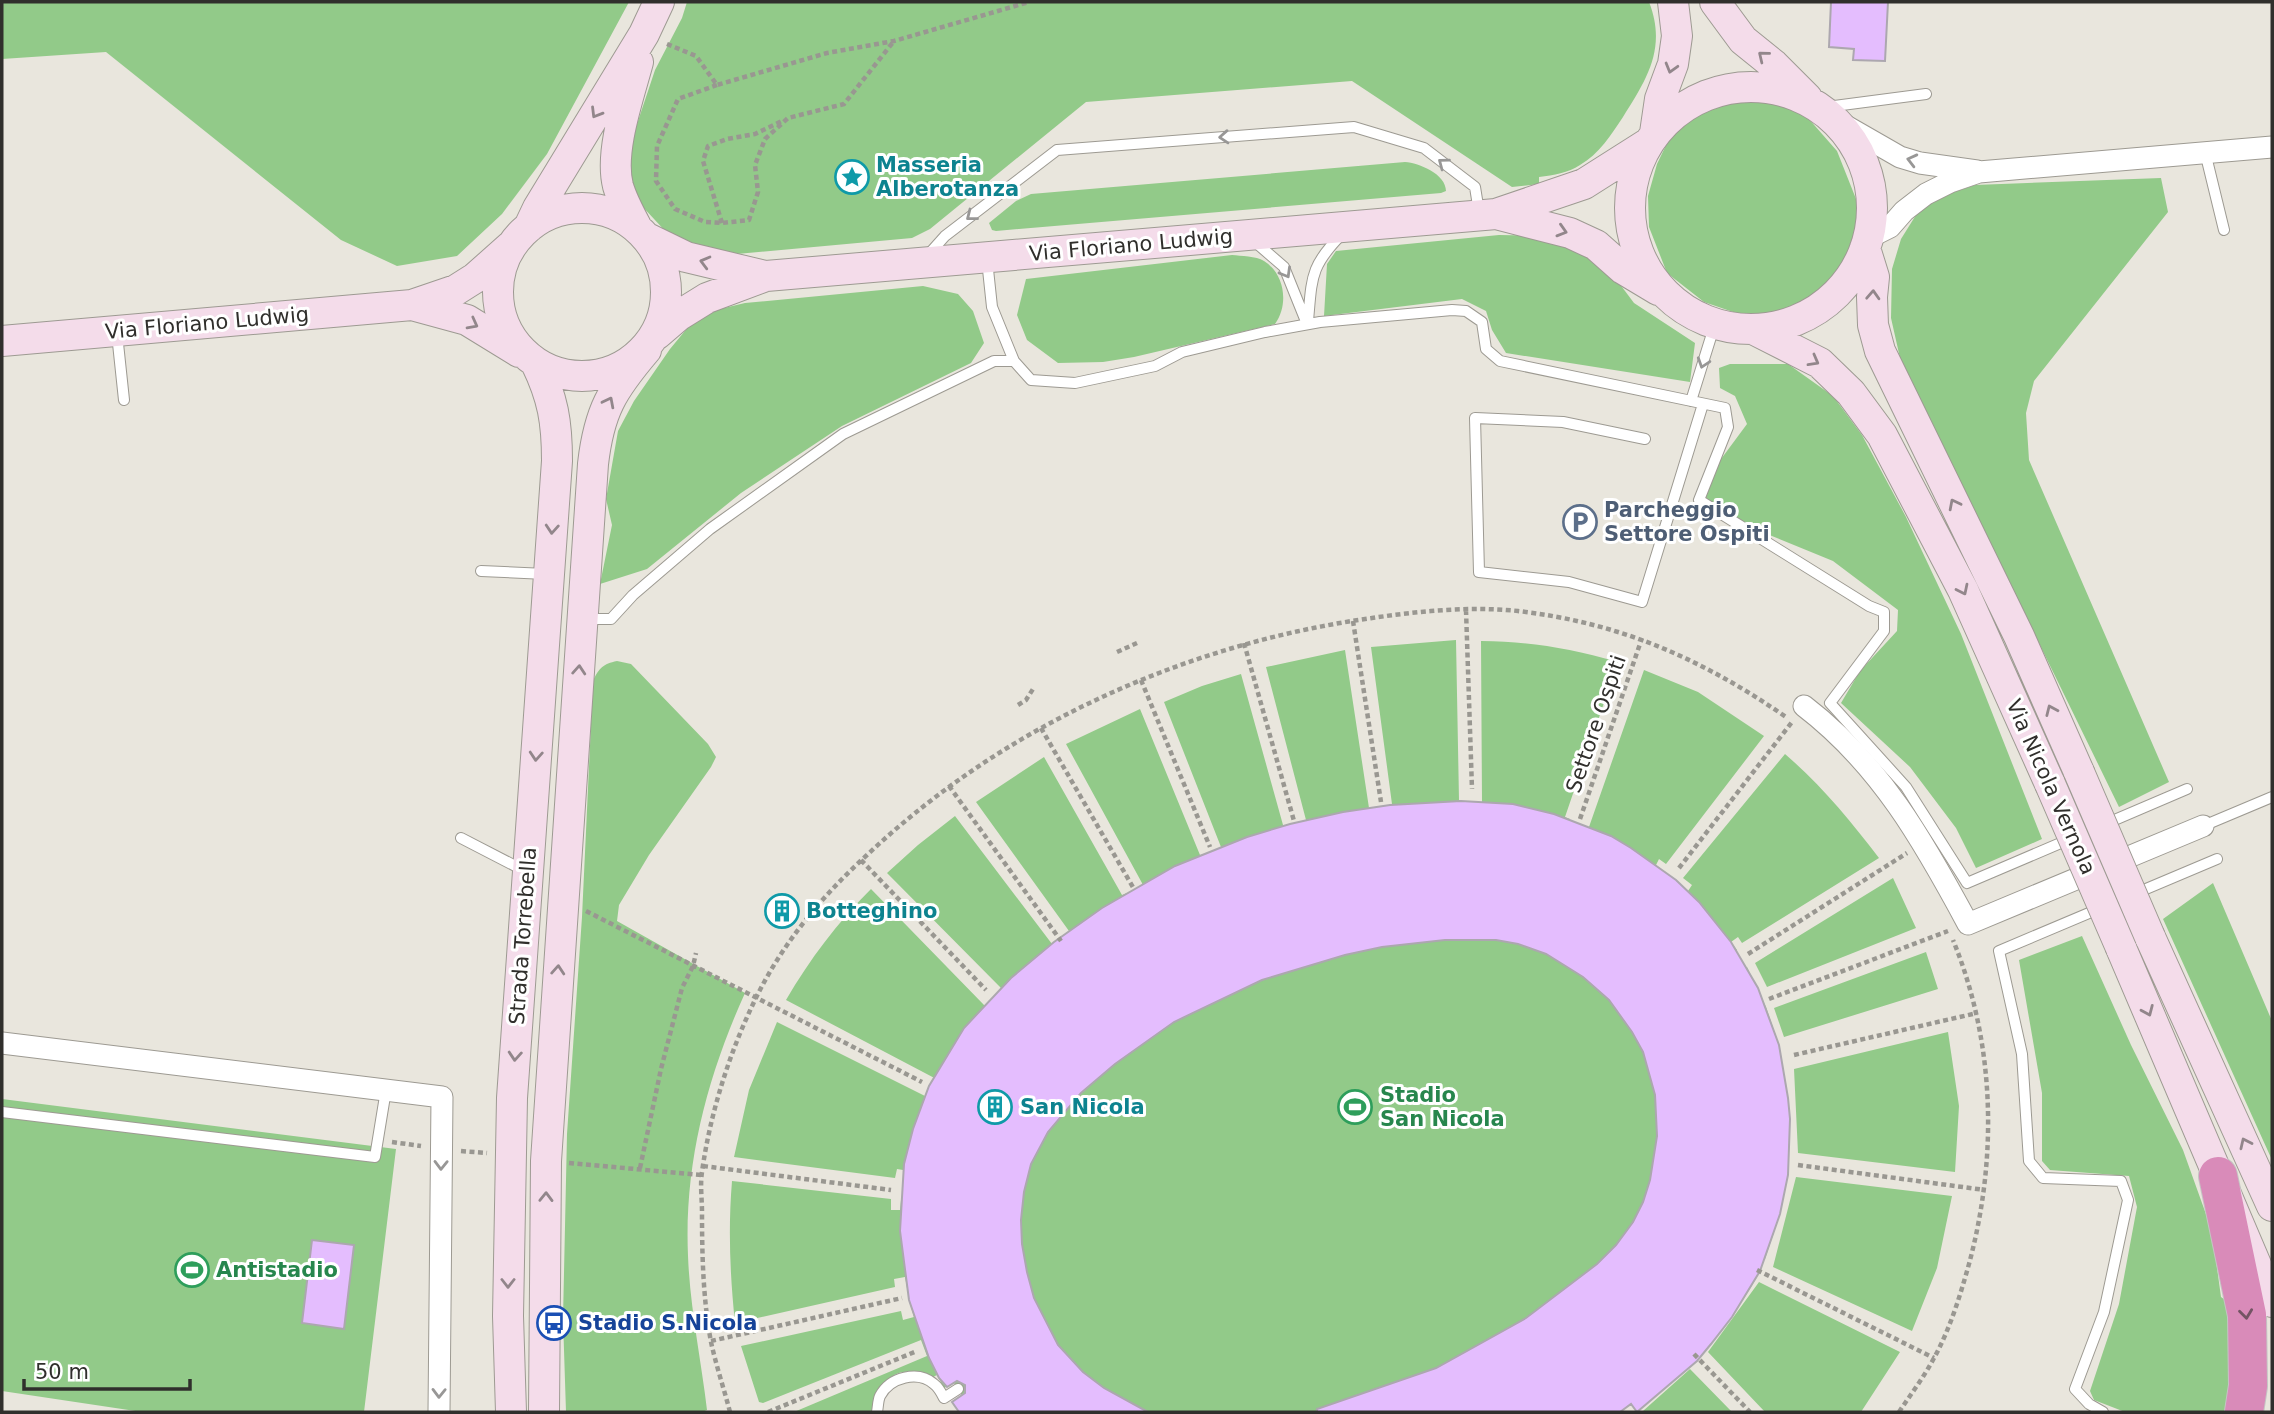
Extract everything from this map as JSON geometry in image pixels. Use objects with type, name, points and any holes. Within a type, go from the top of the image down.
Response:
[{"type":"highway","points":[[2218,1176],[2247,1315],[2248,1387],[2244,1412]]},
{"type":"main road","points":[[532,360],[514,340],[503,321],[498,293],[501,269],[644,34],[659,2]]},
{"type":"main road","points":[[1666,294],[1649,273],[1637,249],[1630,223],[1630,195],[1636,169],[1651,139],[1660,99],[1673,64],[1677,36],[1673,2]]},
{"type":"main road","points":[[1488,214],[1570,233],[1595,245],[1623,269],[1666,294],[1689,312],[1716,324],[1754,329],[1783,325],[1810,314],[1834,297],[1853,274],[1867,243],[1872,205],[1867,173],[1853,143],[1774,65],[1743,40],[1715,2]]},
{"type":"main road","points":[[644,34],[616,162],[617,184],[625,205],[659,259],[666,284],[664,310],[652,342]]},
{"type":"main road","points":[[1488,214],[1584,184],[1651,139],[1681,109],[1711,93],[1745,87],[1780,90],[1821,110]]},
{"type":"main road","points":[[412,305],[456,290],[475,278],[520,236],[550,215],[577,209],[601,211],[619,217],[685,257],[766,276]]},
{"type":"main road","name":"Via Floriano Ludwig","points":[[766,276],[1488,214]]},
{"type":"main road","name":"Via Nicola Vernola","points":[[1867,243],[1874,276],[1873,325],[1891,379],[2019,636],[2150,937],[2265,1185],[2272,1206]]},
{"type":"main road","points":[[412,305],[467,320],[532,360],[559,373],[584,376],[606,372],[629,362],[678,316],[707,298],[766,276]]},
{"type":"main road","name":"Via Floriano Ludwig","points":[[2,341],[412,305]]},
{"type":"main road","name":"Via Nicola Vernola","points":[[1754,329],[1820,363],[1852,393],[1882,435],[1963,590],[2050,784],[2272,1302]]},
{"type":"main road","name":"Strada Torrebella","points":[[544,1412],[546,1161],[593,464],[599,423],[608,402],[621,380],[652,342]]},
{"type":"main road","name":"Strada Torrebella","points":[[511,1412],[508,1316],[510,1156],[557,461],[557,424],[550,391],[532,360]]},
{"type":"street","points":[[1821,110],[1900,157],[1920,163],[1979,172],[2272,147]]},
{"type":"street","points":[[1867,243],[1890,227],[1904,211],[1926,194],[1979,172]]},
{"type":"street","points":[[1798,714],[1826,723],[1868,765],[1924,843],[1968,924],[2203,826]]},
{"type":"street","points":[[2,1043],[442,1097],[439,1412]]},
{"type":"lane","points":[[1821,110],[1926,94]]},
{"type":"lane","points":[[920,263],[945,236],[1057,150],[1354,127],[1424,148],[1475,187],[1488,214]]},
{"type":"lane","points":[[2205,152],[2224,230]]},
{"type":"lane","points":[[1307,324],[1311,283],[1317,263],[1325,250],[1349,226]]},
{"type":"lane","points":[[1246,235],[1284,267],[1307,324]]},
{"type":"lane","points":[[986,258],[992,307],[1014,361],[1031,380],[1075,383],[1155,366],[1182,352],[1265,332],[1307,324],[1452,310],[1466,311],[1482,322],[1486,349],[1500,362],[1725,408],[1728,427],[1699,500],[1869,606],[1884,612],[1884,631],[1830,703],[1906,787],[1968,883],[2187,789]]},
{"type":"lane","points":[[1691,401],[1716,324]]},
{"type":"lane","points":[[117,331],[124,400]]},
{"type":"lane","points":[[582,619],[611,619],[710,528],[843,435],[994,361],[1014,361]]},
{"type":"lane","points":[[1645,439],[1563,422],[1475,418],[1479,572],[1569,582],[1642,602],[1703,404]]},
{"type":"lane","points":[[481,571],[549,575]]},
{"type":"lane","points":[[2203,826],[2272,797]]},
{"type":"lane","points":[[461,838],[528,873]]},
{"type":"lane","points":[[2103,1412],[2089,1404],[2075,1389],[2104,1312],[2128,1200],[2121,1181],[2043,1178],[2029,1161],[2022,1054],[1999,951],[2217,859]]},
{"type":"lane","points":[[2,1112],[375,1157],[386,1090]]},
{"type":"lane","points":[[877,1412],[879,1397],[890,1384],[900,1378],[920,1378],[934,1383],[944,1398],[958,1389]]},
{"type":"path","points":[[788,118],[765,139],[755,165],[758,192],[749,220],[705,222],[675,209],[656,181],[657,146],[678,99],[827,53],[894,41],[1029,2]]},
{"type":"path","points":[[644,34],[696,56],[717,85]]},
{"type":"path","points":[[722,223],[703,161],[708,146],[755,134],[788,118],[844,104],[894,41]]},
{"type":"path","points":[[1466,610],[1472,789]]},
{"type":"path","points":[[730,1412],[711,1341],[702,1259],[703,1166],[719,1094],[738,1037],[755,998],[796,931],[838,881],[905,819],[999,752],[1041,728],[1141,680],[1244,643],[1297,630],[1353,621],[1417,612],[1466,610],[1515,611],[1585,622],[1642,638],[1798,714],[1802,730]]},
{"type":"path","points":[[1353,621],[1381,802]]},
{"type":"path","name":"Settore Ospiti","points":[[1580,819],[1642,638]]},
{"type":"path","points":[[1117,652],[1138,643]]},
{"type":"path","points":[[1244,643],[1293,821]]},
{"type":"path","points":[[1141,680],[1210,847]]},
{"type":"path","points":[[1018,705],[1026,700],[1034,689]]},
{"type":"path","points":[[1679,868],[1798,714]]},
{"type":"path","points":[[1041,728],[1134,889]]},
{"type":"path","points":[[949,786],[1061,941]]},
{"type":"path","points":[[1903,842],[1915,861]]},
{"type":"path","points":[[1748,954],[1910,852]]},
{"type":"path","points":[[861,860],[986,990]]},
{"type":"path","points":[[563,901],[617,925],[922,1082]]},
{"type":"path","points":[[1899,1412],[1934,1358],[1960,1297],[1985,1190],[1989,1131],[1986,1059],[1966,972],[1945,920]]},
{"type":"path","points":[[1769,999],[1949,930]]},
{"type":"path","points":[[640,1168],[682,988],[696,953]]},
{"type":"path","points":[[1794,1055],[1977,1013]]},
{"type":"path","points":[[1798,1165],[1985,1190]]},
{"type":"path","points":[[703,1166],[891,1190]]},
{"type":"path","points":[[1757,1270],[1934,1358]]},
{"type":"path","points":[[711,1341],[902,1298]]},
{"type":"path","points":[[768,1412],[918,1351]]},
{"type":"path","points":[[1694,1354],[1750,1412]]},
{"type":"green space","points":[[2,2],[629,2],[547,154],[502,214],[457,256],[397,266],[341,240],[106,52],[2,59]]},
{"type":"green space","points":[[687,2],[1649,2],[1656,34],[1655,49],[1647,76],[1604,144],[1587,161],[1575,168],[1539,177],[1539,184],[1512,187],[1352,81],[1086,102],[930,229],[912,238],[715,256],[668,234],[641,205],[626,177],[634,133],[655,70],[682,18]]},
{"type":"green space","points":[[1738,100],[1776,100],[1808,118],[1837,151],[1858,204],[1856,246],[1835,274],[1807,300],[1773,314],[1739,314],[1704,302],[1667,273],[1649,227],[1648,196],[1657,164],[1671,135],[1695,114]]},
{"type":"green space","points":[[1405,162],[1424,167],[1437,175],[1442,179],[1446,191],[996,231],[992,230],[989,223],[1016,201],[1031,194]]},
{"type":"green space","points":[[2161,178],[2168,212],[2034,381],[2026,413],[2029,460],[2169,782],[2119,807],[1900,358],[1891,318],[1892,269],[1901,239],[1916,215],[1933,199],[1975,185]]},
{"type":"green space","points":[[1499,235],[1546,236],[1585,249],[1610,271],[1634,303],[1695,343],[1690,382],[1506,353],[1492,330],[1486,311],[1462,299],[1324,316],[1327,264],[1336,251]]},
{"type":"green space","points":[[1232,255],[1261,259],[1277,274],[1283,290],[1283,299],[1275,324],[1134,357],[1103,362],[1058,363],[1027,340],[1017,315],[1026,279]]},
{"type":"green space","points":[[923,286],[958,294],[973,311],[984,343],[971,363],[842,426],[741,493],[647,569],[600,584],[612,525],[606,499],[618,431],[634,401],[670,349],[699,314],[745,303]]},
{"type":"green space","points":[[1730,364],[1788,364],[1833,396],[1862,435],[1906,517],[1961,634],[2042,839],[1976,868],[1956,828],[1910,767],[1841,703],[1860,671],[1897,631],[1898,610],[1833,561],[1767,534],[1699,500],[1707,478],[1747,424],[1735,396],[1720,388],[1719,368]]},
{"type":"green space","name":"Stadio San Nicola","points":[[1456,640],[1459,800],[1462,801],[1464,811],[1481,811],[1482,802],[1481,641],[1534,644],[1618,662],[1565,817],[1570,819],[1568,830],[1584,836],[1589,827],[1644,670],[1698,692],[1764,736],[1666,864],[1659,859],[1656,865],[1665,872],[1658,880],[1680,884],[1688,891],[1692,885],[1683,878],[1785,754],[1835,803],[1879,858],[1742,943],[1738,937],[1731,942],[1737,950],[1727,956],[1737,972],[1747,967],[1766,1007],[1780,1048],[1767,1051],[1783,1067],[1790,1119],[1780,1214],[1765,1259],[1753,1255],[1747,1269],[1757,1277],[1718,1334],[1637,1412],[1631,1404],[1620,1412],[959,1412],[954,1404],[963,1397],[954,1383],[944,1388],[937,1375],[931,1378],[908,1372],[891,1377],[881,1391],[873,1412],[794,1412],[927,1356],[921,1340],[763,1403],[759,1402],[741,1346],[901,1311],[903,1320],[914,1317],[911,1307],[921,1303],[916,1286],[907,1288],[905,1277],[894,1279],[895,1287],[735,1323],[730,1252],[732,1181],[891,1199],[891,1210],[900,1210],[901,1200],[910,1200],[911,1182],[903,1181],[903,1170],[897,1169],[895,1178],[734,1157],[749,1090],[777,1022],[925,1096],[935,1098],[942,1082],[786,1000],[825,942],[847,915],[871,889],[984,1005],[993,1009],[1004,997],[999,991],[1001,988],[887,873],[918,845],[955,816],[1052,944],[1069,931],[976,802],[1044,757],[1122,895],[1127,893],[1132,900],[1145,893],[1142,883],[1066,744],[1140,709],[1200,855],[1205,854],[1210,861],[1223,855],[1221,847],[1164,702],[1241,674],[1283,825],[1288,825],[1291,832],[1306,828],[1266,667],[1345,650],[1369,808],[1390,814],[1392,804],[1371,647]]},
{"type":"green space","points":[[617,661],[631,664],[708,744],[716,757],[649,855],[619,905],[617,921],[745,993],[709,1089],[694,1155],[690,1188],[689,1275],[707,1410],[702,1412],[566,1412],[563,1319],[567,1134],[582,917],[593,681],[602,667]]},
{"type":"green space","points":[[1893,878],[1916,928],[1767,987],[1755,963]]},
{"type":"green space","points":[[2213,883],[2272,1021],[2272,1160],[2163,919]]},
{"type":"green space","points":[[2082,936],[2131,1045],[2183,1150],[2212,1231],[2221,1297],[2232,1305],[2227,1412],[2125,1412],[2094,1400],[2090,1391],[2119,1304],[2137,1207],[2129,1176],[2050,1170],[2042,1161],[2042,1093],[2019,960]]},
{"type":"green space","points":[[1926,952],[1938,989],[1784,1037],[1774,1008]]},
{"type":"green space","points":[[1948,1032],[1959,1106],[1955,1172],[1798,1153],[1794,1069]]},
{"type":"green space","name":"Antistadio","points":[[2,1099],[396,1149],[364,1412],[142,1412],[2,1391]]},
{"type":"green space","points":[[1796,1177],[1952,1196],[1937,1268],[1912,1331],[1773,1267]]},
{"type":"green space","points":[[1759,1282],[1900,1352],[1861,1412],[1765,1412],[1708,1352]]},
{"type":"green space","points":[[1690,1369],[1732,1412],[1643,1411]]},
{"type":"building","points":[[1831,2],[1888,2],[1885,61],[1853,60],[1854,49],[1829,47]]},
{"type":"building","name":"San Nicola","points":[[1461,801],[1513,804],[1554,814],[1611,836],[1631,848],[1676,880],[1699,902],[1731,942],[1758,988],[1779,1045],[1788,1098],[1788,1175],[1780,1214],[1760,1271],[1732,1317],[1711,1344],[1697,1361],[1637,1412],[1631,1404],[1620,1412],[1317,1412],[1317,1409],[1436,1368],[1526,1318],[1597,1264],[1616,1245],[1633,1222],[1650,1180],[1657,1136],[1655,1095],[1643,1052],[1609,1000],[1583,977],[1546,954],[1496,940],[1445,940],[1382,947],[1345,955],[1262,980],[1174,1022],[1115,1064],[1081,1093],[1048,1132],[1031,1164],[1021,1220],[1027,1272],[1034,1298],[1058,1345],[1083,1372],[1104,1388],[1148,1412],[959,1412],[952,1402],[965,1393],[965,1385],[957,1381],[947,1387],[929,1358],[909,1300],[900,1231],[904,1164],[913,1129],[929,1086],[964,1028],[1011,978],[1054,942],[1102,908],[1175,866],[1247,837],[1290,824],[1390,805]]},
{"type":"building","points":[[312,1240],[354,1245],[344,1329],[302,1323]]},
{"type":"place","name":"Masseria Alberotanza","points":[[852,177]]},
{"type":"place","name":"Parcheggio Settore Ospiti","points":[[1580,522]]},
{"type":"place","name":"Botteghino","points":[[782,911]]},
{"type":"place","name":"San Nicola","points":[[995,1107]]},
{"type":"place","name":"Stadio San Nicola","points":[[1355,1107]]},
{"type":"place","name":"Antistadio","points":[[192,1270]]},
{"type":"place","name":"Stadio S.Nicola","points":[[554,1323]]}]
